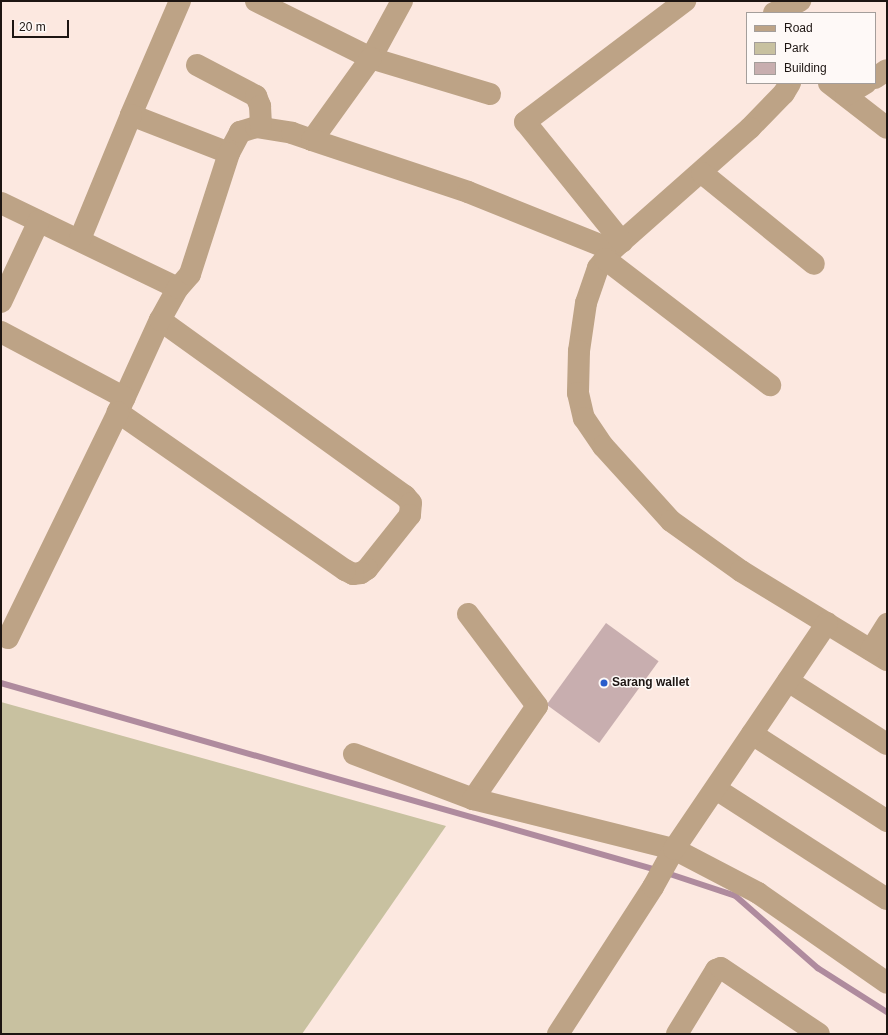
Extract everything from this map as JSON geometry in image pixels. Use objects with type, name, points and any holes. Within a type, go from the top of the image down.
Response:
[{"type":"street","points":[[80,239],[180,1]]},
{"type":"street","points":[[256,1],[371,58],[490,94]]},
{"type":"street","points":[[312,140],[371,58],[402,1]]},
{"type":"street","points":[[685,1],[525,122],[613,250],[770,385]]},
{"type":"street","points":[[768,1],[773,12]]},
{"type":"street","points":[[775,12],[800,1]]},
{"type":"street","points":[[197,65],[256,96],[260,106],[261,126]]},
{"type":"street","points":[[876,77],[887,70]]},
{"type":"street","points":[[789,84],[784,93],[750,128],[702,173],[613,250],[589,291],[579,351],[578,393],[584,418],[592,431],[671,521],[741,571],[879,655],[887,624]]},
{"type":"street","points":[[838,89],[861,84]]},
{"type":"street","points":[[838,89],[887,128]]},
{"type":"street","points":[[131,115],[229,152]]},
{"type":"street","points":[[8,638],[122,405],[160,320],[178,288],[190,274],[229,152],[240,132],[261,126],[312,140],[468,192],[613,250]]},
{"type":"street","points":[[702,173],[814,264]]},
{"type":"street","points":[[1,203],[80,239],[178,288]]},
{"type":"street","points":[[1,302],[39,221]]},
{"type":"street","points":[[1,332],[122,405],[352,574],[361,573],[367,569],[410,515],[411,503],[405,496],[160,320]]},
{"type":"street","points":[[468,614],[537,706],[473,798]]},
{"type":"street","points":[[558,1034],[653,887],[671,854],[827,624]]},
{"type":"street","points":[[788,681],[887,744]]},
{"type":"street","points":[[752,734],[887,821]]},
{"type":"street","points":[[354,754],[473,798],[671,854],[758,893],[887,983]]},
{"type":"street","points":[[716,788],[887,899]]},
{"type":"street","points":[[683,1032],[716,970],[721,968],[820,1034]]},
{"type":"green space","points":[[1,702],[446,826],[302,1034],[1,1034]]},
{"type":"building","name":"Sarang wallet","points":[[606,623],[659,661],[599,743],[547,705]]},
{"type":"waterway","points":[[1,683],[657,870]]},
{"type":"waterway","points":[[667,873],[736,896],[818,968],[887,1012]]},
{"type":"place","name":"Sarang wallet","points":[[604,683]]}]
